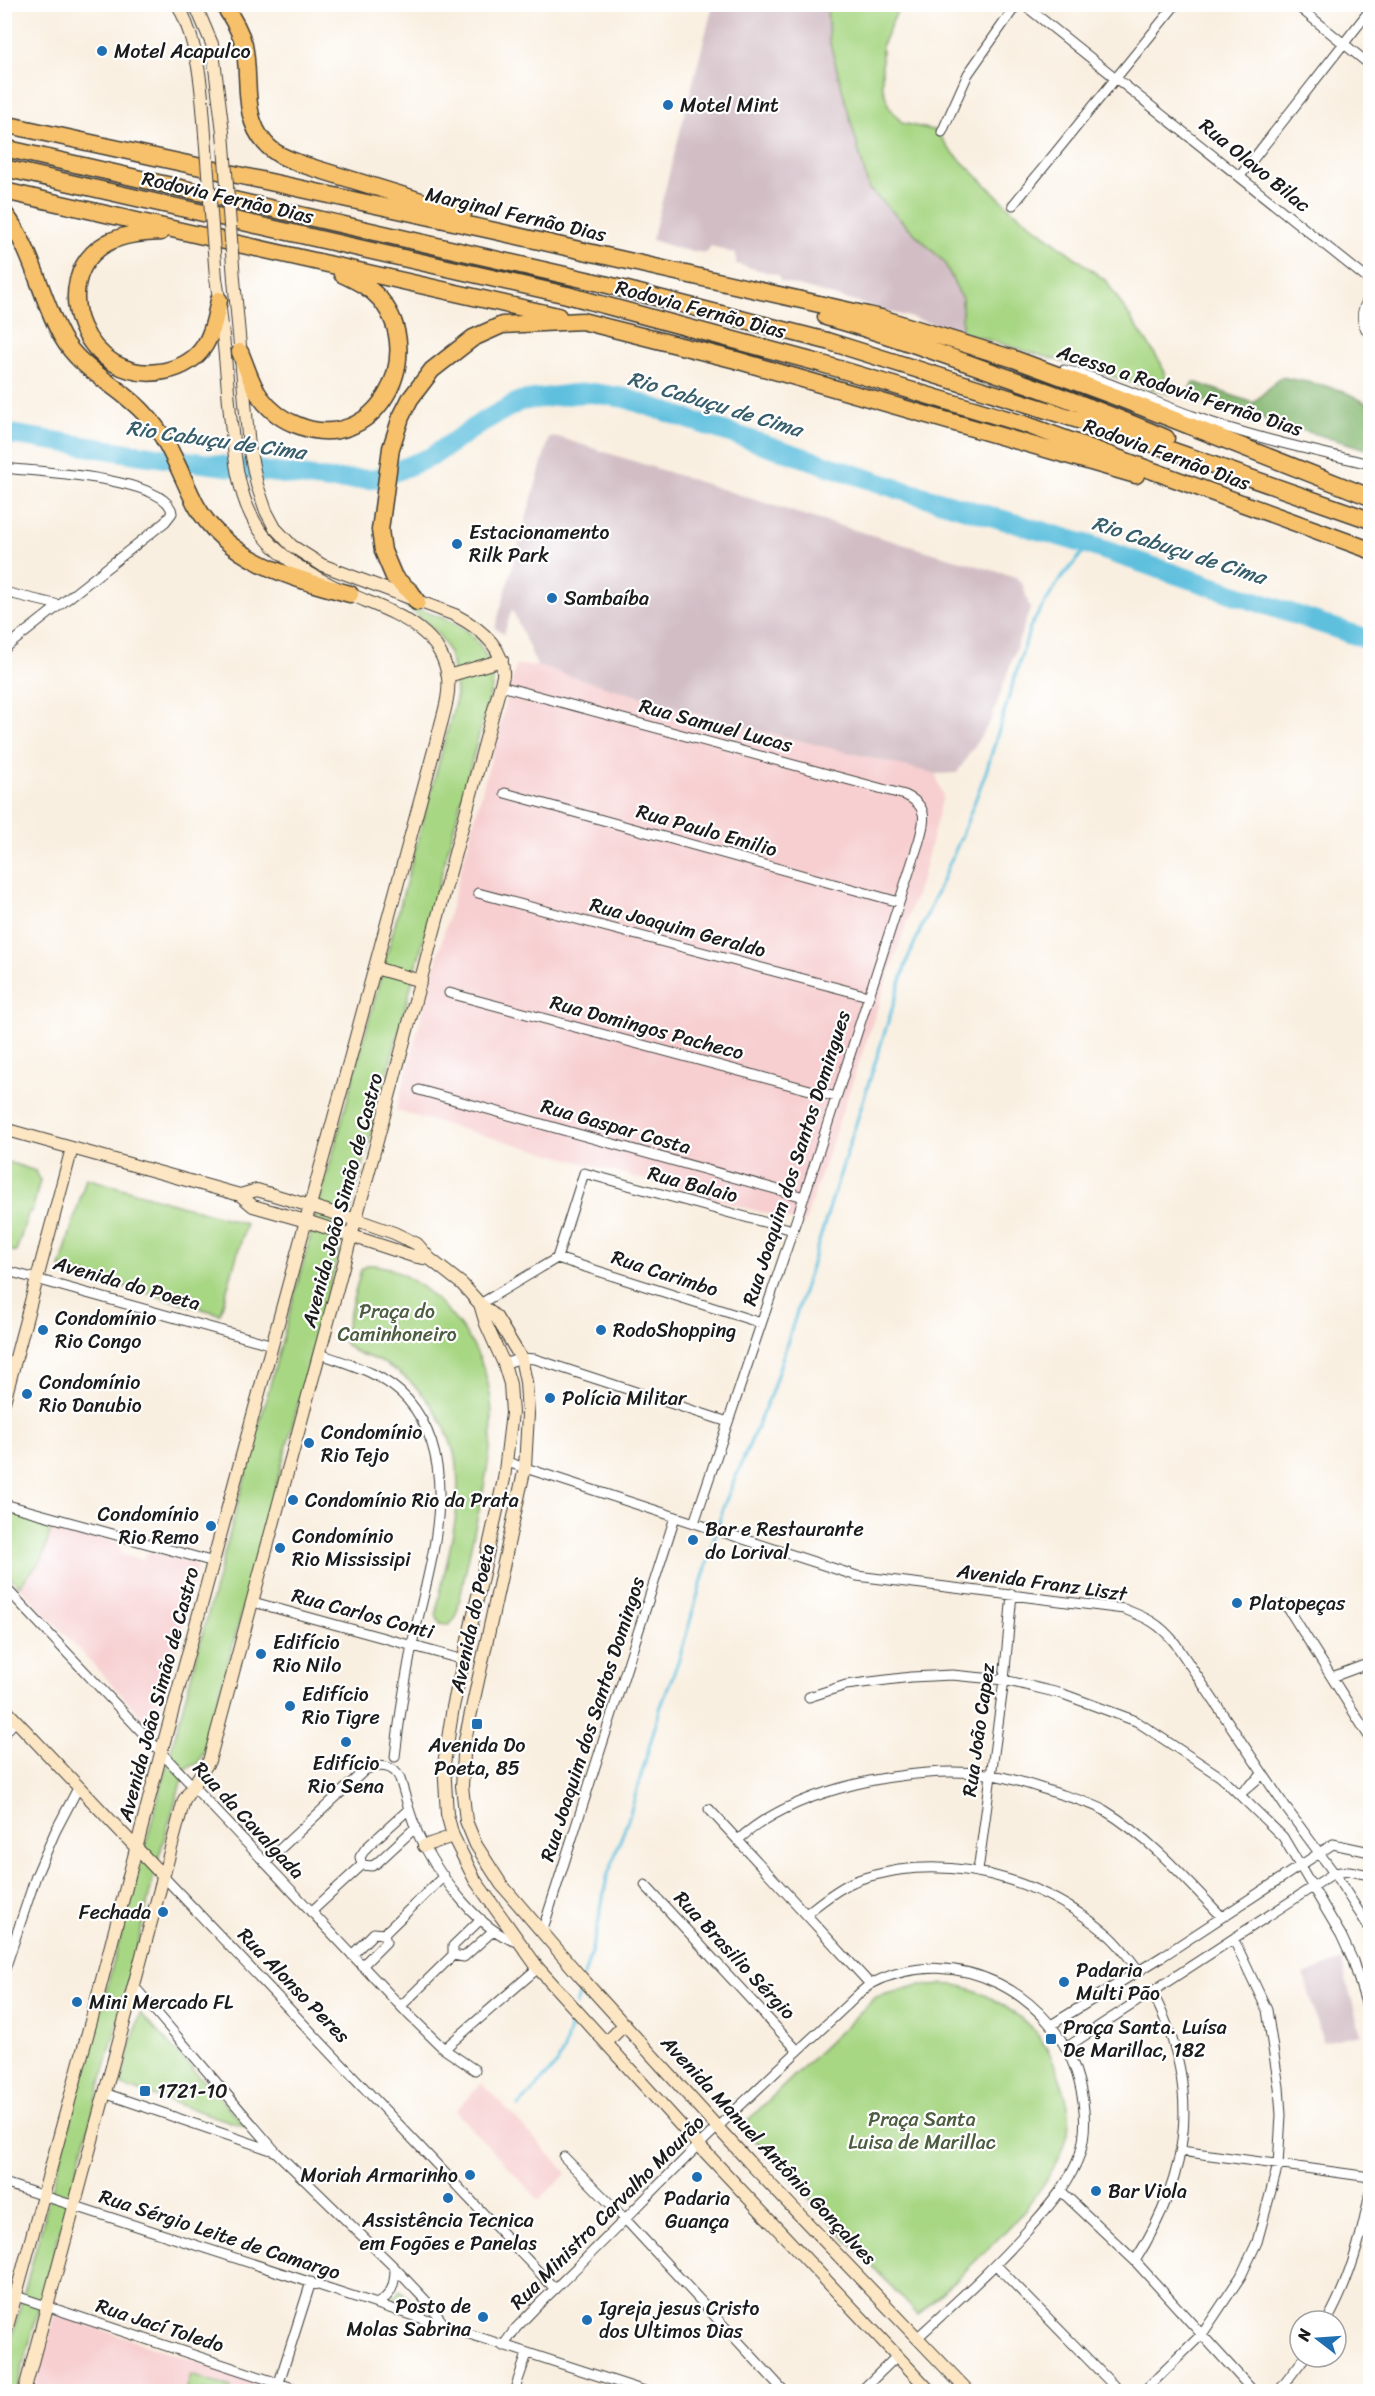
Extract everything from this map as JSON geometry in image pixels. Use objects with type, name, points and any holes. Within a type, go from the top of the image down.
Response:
[{"type":"highway","points":[[223,4],[242,39],[250,118],[266,144],[283,157],[304,165],[484,221],[495,231]]},
{"type":"highway","name":"Marginal Fernão Dias","points":[[10,126],[495,231],[881,318],[1014,359],[1371,497]]},
{"type":"highway","name":"Rodovia Fernão Dias","points":[[4,148],[600,283],[827,341],[963,382],[1203,460],[1371,520]]},
{"type":"highway","name":"Rodovia Fernão Dias","points":[[4,168],[544,290],[819,363],[1027,425],[1371,550]]},
{"type":"highway","points":[[4,191],[582,321],[736,360],[1150,479],[1192,485]]},
{"type":"highway","points":[[4,213],[22,240],[63,338],[83,363],[144,413],[159,431],[195,503],[211,527],[247,555],[288,576],[350,594]]},
{"type":"highway","points":[[181,231],[145,232],[121,237],[106,244],[87,262],[77,291],[80,324],[101,355],[126,369],[156,373],[174,369],[193,358],[207,343],[213,331],[219,300]]},
{"type":"highway","points":[[240,352],[262,399],[273,412],[306,429],[323,431],[341,429],[363,419],[381,404],[396,376],[399,357],[399,342],[392,319],[380,299],[362,284],[311,260]]},
{"type":"highway","points":[[782,297],[811,313],[880,332],[1108,413],[1192,450],[1203,460]]},
{"type":"highway","points":[[417,602],[411,592],[394,577],[387,565],[380,530],[391,448],[401,417],[419,385],[448,356],[473,338],[502,325],[582,321]]},
{"type":"main road","name":"Avenida João Simão de Castro","points":[[4,2338],[10,2294],[44,2195],[137,1848],[160,1753],[442,721],[448,688],[448,676],[432,640],[386,607],[350,594],[305,570],[272,546],[252,517],[241,485],[233,442],[216,278],[202,88],[186,20],[178,4]]},
{"type":"main road","points":[[195,4],[212,44],[224,132],[249,447],[257,485],[266,511],[275,528],[292,546],[322,565],[455,615],[486,636],[502,660],[448,676]]},
{"type":"main road","name":"Avenida João Simão de Castro","points":[[24,2391],[184,1800],[209,1761],[253,1602],[501,686],[504,668],[502,660]]},
{"type":"main road","points":[[375,968],[421,981]]},
{"type":"main road","name":"Avenida do Poeta","points":[[4,1129],[240,1195],[253,1206],[352,1235],[413,1256],[430,1259]]},
{"type":"main road","points":[[4,1402],[72,1148]]},
{"type":"main road","name":"Avenida do Poeta","points":[[240,1195],[257,1190],[357,1220],[417,1244],[430,1259],[462,1284],[480,1304],[496,1317],[521,1358],[526,1382],[528,1414],[525,1467],[465,1740],[462,1786],[466,1821],[476,1845],[501,1884],[542,1932]]},
{"type":"main road","name":"Avenida do Poeta","points":[[480,1304],[510,1384],[512,1413],[507,1462],[453,1707],[444,1764],[447,1814],[453,1836],[475,1880],[538,1968]]},
{"type":"main road","name":"Rua Alonso Peres","points":[[4,1708],[163,1876]]},
{"type":"main road","points":[[424,1846],[453,1836]]},
{"type":"main road","name":"Avenida Manuel Antônio Gonçalves","points":[[542,1932],[718,2128],[969,2391]]},
{"type":"main road","points":[[538,1968],[699,2145],[931,2391]]},
{"type":"main road","points":[[606,2043],[626,2024]]},
{"type":"street","points":[[942,132],[968,75],[1017,4]]},
{"type":"street","name":"Rua Olavo Bilac","points":[[1023,4],[1371,281]]},
{"type":"street","points":[[1013,205],[1176,4]]},
{"type":"street","points":[[1296,4],[1371,65]]},
{"type":"street","points":[[1240,176],[1371,10]]},
{"type":"street","points":[[1371,297],[1362,313],[1362,324],[1371,335]]},
{"type":"street","name":"Acesso a Rodovia Fernão Dias","points":[[1014,359],[1096,378],[1194,417],[1268,439],[1371,464]]},
{"type":"street","points":[[4,468],[144,488],[169,504],[172,513],[165,522],[4,649]]},
{"type":"street","points":[[4,592],[59,605]]},
{"type":"street","name":"Rua Samuel Lucas","points":[[501,686],[905,795],[920,803]]},
{"type":"street","name":"Rua Paulo Emilio","points":[[505,793],[899,902]]},
{"type":"street","name":"Rua Joaquim dos Santos Domingues","points":[[697,1524],[728,1422],[780,1271],[924,822],[920,803]]},
{"type":"street","name":"Rua Joaquim Geraldo","points":[[478,893],[868,996]]},
{"type":"street","name":"Rua Domingos Pacheco","points":[[449,993],[836,1097]]},
{"type":"street","name":"Rua Gaspar Costa","points":[[419,1090],[804,1197]]},
{"type":"street","name":"Rua Balaio","points":[[557,1258],[584,1173],[793,1230]]},
{"type":"street","points":[[480,1304],[557,1258]]},
{"type":"street","name":"Rua Carimbo","points":[[557,1258],[761,1323]]},
{"type":"street","name":"Avenida do Poeta","points":[[4,1270],[273,1345]]},
{"type":"street","points":[[320,1354],[366,1369],[386,1382],[407,1400],[423,1422],[432,1443],[439,1492],[437,1528],[412,1647],[395,1758]]},
{"type":"street","points":[[504,1364],[521,1358],[535,1359],[728,1422]]},
{"type":"street","name":"Avenida Franz Liszt","points":[[507,1462],[857,1576],[1124,1609],[1162,1627],[1176,1643],[1263,1774],[1371,1929]]},
{"type":"street","points":[[4,1504],[214,1562]]},
{"type":"street","name":"Rua Joaquim dos Santos Domingos","points":[[542,1932],[675,1517]]},
{"type":"street","name":"Rua da Cavalgada","points":[[4,1586],[362,1966],[444,2049],[475,2070]]},
{"type":"street","name":"Rua João Capez","points":[[978,1870],[989,1774],[1004,1680],[1012,1594]]},
{"type":"street","name":"Rua Carlos Conti","points":[[253,1602],[464,1660]]},
{"type":"street","points":[[1286,1605],[1371,1738]]},
{"type":"street","points":[[1332,1677],[1371,1663]]},
{"type":"street","points":[[809,1697],[846,1685],[911,1677],[952,1675],[1004,1680],[1063,1694],[1136,1721],[1221,1777],[1283,1837],[1341,1935],[1353,1961],[1371,2030]]},
{"type":"street","points":[[4,1734],[16,1720]]},
{"type":"street","name":"Avenida do Poeta","points":[[265,1863],[365,1770],[385,1766],[398,1773],[424,1846],[444,1876],[493,1931],[517,1941]]},
{"type":"street","points":[[738,1840],[794,1806],[867,1781],[908,1774],[965,1772],[989,1774],[1066,1796],[1103,1810],[1150,1845],[1222,1917]]},
{"type":"street","points":[[1240,1794],[1263,1774]]},
{"type":"street","points":[[4,1972],[36,1876],[55,1832],[78,1788]]},
{"type":"street","points":[[362,1865],[360,1857],[366,1848],[410,1809]]},
{"type":"street","points":[[709,1809],[870,1984],[909,1970],[950,1968],[990,1979],[1028,2001],[1051,2025],[1067,2047],[1083,2095],[1085,2116],[1080,2155],[1062,2192],[996,2265],[918,2337]]},
{"type":"street","points":[[311,1912],[362,1865],[372,1866],[377,1863],[416,1827]]},
{"type":"street","points":[[1051,2025],[1139,1971],[1318,1853],[1337,1844],[1371,1852]]},
{"type":"street","points":[[806,1914],[851,1882],[881,1873],[921,1868],[978,1870],[1017,1882],[1063,1902],[1109,1935],[1139,1971]]},
{"type":"street","points":[[1067,2047],[1334,1874],[1349,1871],[1371,1875]]},
{"type":"street","name":"Rua Alonso Peres","points":[[163,1876],[555,2289]]},
{"type":"street","points":[[352,1955],[374,1933],[384,1934],[444,1876]]},
{"type":"street","name":"Rua Brasilio Sérgio","points":[[645,1885],[798,2051]]},
{"type":"street","points":[[401,2006],[453,1955],[453,1946],[481,1920]]},
{"type":"street","points":[[453,1955],[464,1957],[493,1931]]},
{"type":"street","points":[[362,1966],[386,1942],[384,1934]]},
{"type":"street","points":[[1143,2391],[1203,2333],[1241,2276],[1257,2242],[1278,2165],[1281,2106],[1267,2010],[1234,1940]]},
{"type":"street","points":[[444,2049],[538,1968]]},
{"type":"street","name":"Rua Ministro Carvalho Mourão","points":[[503,2346],[516,2328],[699,2145],[870,1984]]},
{"type":"street","points":[[133,1985],[276,2152],[309,2181],[395,2268],[429,2304],[445,2326]]},
{"type":"street","points":[[1135,2261],[1159,2221],[1181,2151],[1185,2120],[1179,2061],[1165,2018],[1152,1992]]},
{"type":"street","points":[[104,2093],[276,2152]]},
{"type":"street","points":[[247,2142],[252,2137],[254,2125]]},
{"type":"street","points":[[1181,2151],[1371,2177]]},
{"type":"street","points":[[564,2157],[785,2391]]},
{"type":"street","name":"Rua Sérgio Leite de Camargo","points":[[4,2183],[527,2354],[648,2391]]},
{"type":"street","points":[[1062,2192],[1135,2261],[1254,2391]]},
{"type":"street","points":[[1333,2309],[1358,2246],[1371,2192]]},
{"type":"street","points":[[996,2265],[1120,2391]]},
{"type":"street","points":[[376,2304],[383,2300],[392,2289],[395,2268]]},
{"type":"street","points":[[277,2387],[311,2282]]},
{"type":"street","name":"Rua Jací Toledo","points":[[10,2294],[277,2387],[305,2391]]},
{"type":"street","points":[[514,2391],[527,2354]]},
{"type":"street","points":[[860,2391],[897,2356]]},
{"type":"street","points":[[1278,2391],[1295,2369]]},
{"type":"shaded area","points":[[713,5],[827,5],[829,40],[869,189],[944,262],[962,299],[962,332],[780,281],[778,275],[736,264],[736,254],[711,246],[706,253],[679,249],[652,240]]},
{"type":"shaded area","points":[[558,437],[803,515],[1016,577],[1023,585],[1030,609],[991,720],[957,773],[936,774],[736,725],[537,666],[512,609],[504,634],[495,628],[549,438]]},
{"type":"shaded area","points":[[516,665],[542,666],[736,725],[936,774],[943,796],[923,874],[804,1224],[396,1111]]},
{"type":"shaded area","points":[[52,1525],[121,1543],[120,1553],[127,1556],[143,1560],[149,1551],[196,1564],[196,1572],[155,1726],[147,1722],[19,1586],[43,1558]]},
{"type":"shaded area","points":[[1341,1960],[1361,2034],[1323,2042],[1304,1975]]},
{"type":"shaded area","points":[[482,2083],[567,2173],[539,2200],[455,2111]]},
{"type":"shaded area","points":[[55,2316],[274,2387],[273,2392],[33,2392]]},
{"type":"green space","points":[[827,5],[900,5],[882,45],[882,85],[889,107],[902,123],[937,131],[948,148],[1010,208],[1106,281],[1161,363],[1170,394],[962,332],[962,299],[944,262],[869,189],[829,40]]},
{"type":"green space","points":[[1281,377],[1343,391],[1370,405],[1370,450],[1186,396],[1194,382],[1253,403]]},
{"type":"green space","points":[[402,604],[450,621],[474,637],[489,664],[493,683],[204,1752],[198,1763],[185,1769],[156,1866],[129,1981],[16,2391],[5,2392],[5,2365],[23,2296],[456,699],[453,666],[444,642],[427,623]]},
{"type":"green space","points":[[5,1161],[36,1171],[40,1180],[32,1212],[29,1211],[16,1252],[5,1249]]},
{"type":"green space","points":[[86,1178],[246,1224],[220,1314],[60,1268]]},
{"type":"green space","name":"Praça do Caminhoneiro","points":[[368,1265],[386,1267],[395,1271],[414,1281],[436,1299],[458,1324],[474,1348],[485,1372],[491,1397],[492,1423],[485,1479],[456,1618],[449,1625],[440,1624],[436,1615],[456,1514],[458,1494],[454,1453],[444,1426],[420,1391],[382,1362],[354,1351],[344,1342],[343,1337],[361,1270]]},
{"type":"green space","points":[[5,1511],[52,1525],[43,1558],[19,1586],[5,1571]]},
{"type":"green space","name":"Praça Santa Luisa de Marillac","points":[[919,1985],[955,1985],[967,1988],[993,1999],[1028,2025],[1044,2044],[1053,2061],[1068,2106],[1069,2125],[1061,2152],[1048,2178],[1029,2204],[984,2253],[918,2315],[742,2126],[876,1997]]},
{"type":"green space","points":[[140,2013],[241,2121],[246,2127],[120,2085]]},
{"type":"green space","points":[[400,2290],[422,2310],[389,2304]]},
{"type":"green space","points":[[191,2375],[231,2388],[230,2391],[186,2391]]},
{"type":"waterway","name":"Rio Cabuçu de Cima","points":[[4,433],[135,454],[330,480],[376,479],[431,457],[482,422],[520,401],[593,393],[625,398],[901,490],[1089,545],[1370,640]]},
{"type":"waterway","points":[[584,1976],[596,1935],[607,1877],[630,1814],[660,1709],[679,1659],[724,1505],[772,1391],[908,958],[962,835],[987,769],[1030,627],[1059,581],[1089,545]]},
{"type":"waterway","points":[[576,2005],[582,1985]]},
{"type":"waterway","points":[[519,2106],[557,2064],[564,2050],[574,2014]]},
{"type":"place","name":"Motel Acapulco","points":[[102,51]]},
{"type":"place","name":"Motel Mint","points":[[668,105]]},
{"type":"place","name":"Estacionamento Rilk Park","points":[[457,544]]},
{"type":"place","name":"Sambaíba","points":[[552,598]]},
{"type":"place","name":"Condomínio Rio Congo","points":[[43,1330]]},
{"type":"place","name":"RodoShopping","points":[[601,1330]]},
{"type":"place","name":"Condomínio Rio Danubio","points":[[27,1394]]},
{"type":"place","name":"Polícia Militar","points":[[550,1398]]},
{"type":"place","name":"Condomínio Rio Tejo","points":[[309,1443]]},
{"type":"place","name":"Condomínio Rio da Prata","points":[[293,1500]]},
{"type":"place","name":"Condomínio Rio Remo","points":[[211,1526]]},
{"type":"place","name":"Bar e Restaurante do Lorival","points":[[693,1540]]},
{"type":"place","name":"Condomínio Rio Mississipi","points":[[280,1548]]},
{"type":"place","name":"Platopeças","points":[[1237,1603]]},
{"type":"place","name":"Edifício Rio Nilo","points":[[261,1654]]},
{"type":"place","name":"Edifício Rio Tigre","points":[[290,1706]]},
{"type":"place","name":"Avenida Do Poeta, 85","points":[[477,1724]]},
{"type":"place","name":"Edifício Rio Sena","points":[[346,1742]]},
{"type":"place","name":"Fechada","points":[[163,1912]]},
{"type":"place","name":"Padaria Multi Pão","points":[[1064,1982]]},
{"type":"place","name":"Mini Mercado FL","points":[[77,2002]]},
{"type":"place","name":"Praça Santa. Luísa De Marillac, 182","points":[[1051,2039]]},
{"type":"place","name":"1721-10","points":[[145,2091]]},
{"type":"place","name":"Moriah Armarinho","points":[[470,2175]]},
{"type":"place","name":"Padaria Guança","points":[[697,2177]]},
{"type":"place","name":"Bar Viola","points":[[1096,2191]]},
{"type":"place","name":"Assistência Tecnica em Fogões e Panelas","points":[[448,2198]]},
{"type":"place","name":"Posto de Molas Sabrina","points":[[483,2317]]},
{"type":"place","name":"Igreja jesus Cristo dos Ultimos Dias","points":[[587,2320]]}]
